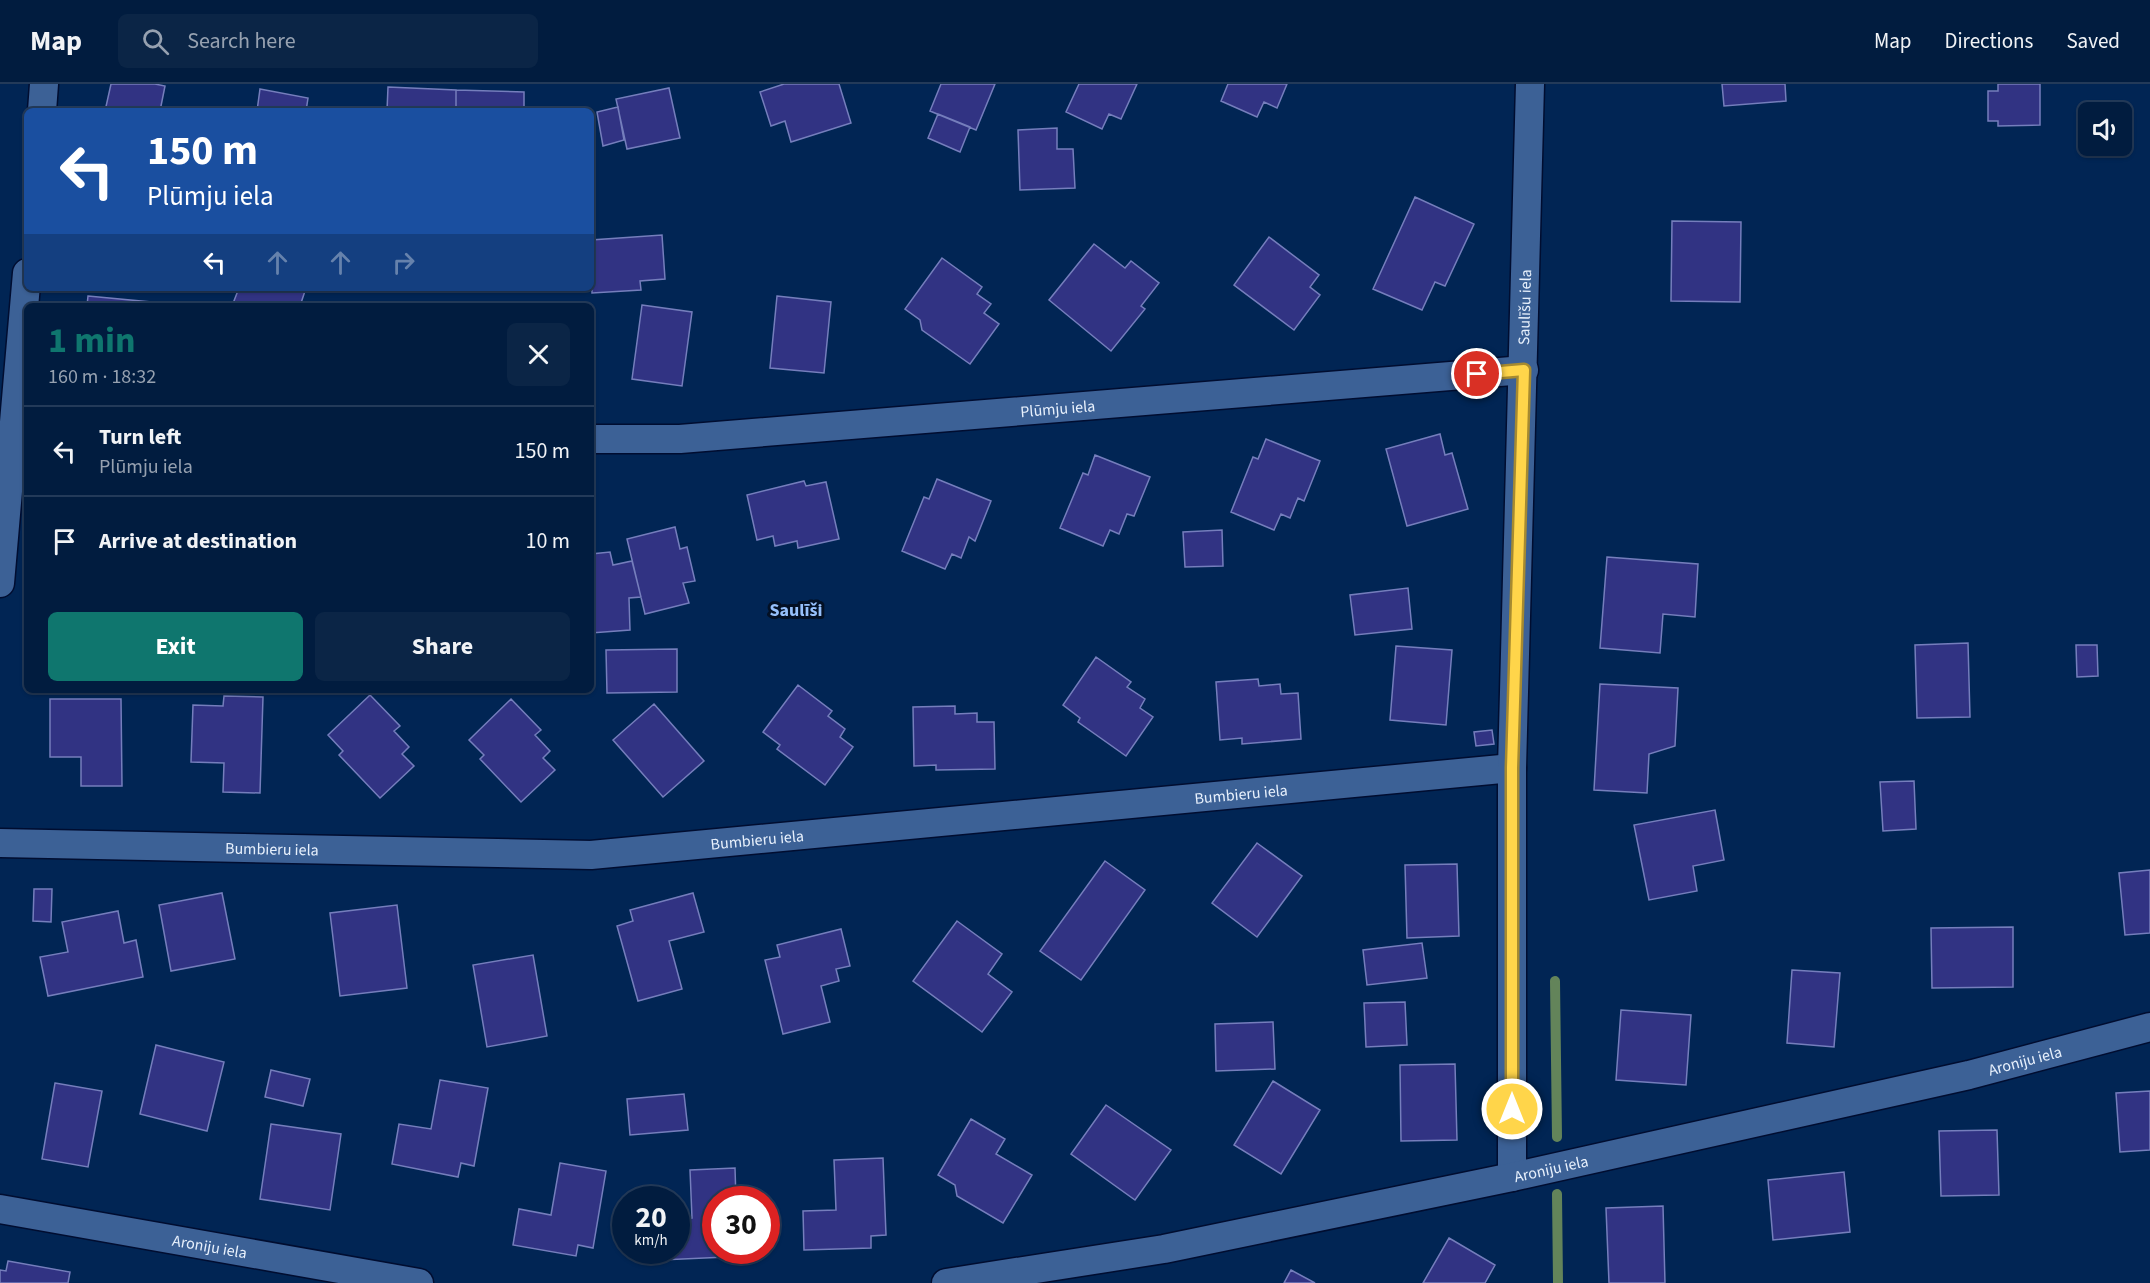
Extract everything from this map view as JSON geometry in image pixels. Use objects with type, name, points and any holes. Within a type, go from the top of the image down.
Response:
[{"type":"street","points":[[42,108],[44,84]]},
{"type":"street","name":"Saulīšu iela","points":[[1512,1177],[1512,768],[1530,84]]},
{"type":"street","points":[[0,583],[19,441],[24,336]]},
{"type":"street","name":"Plūmju iela","points":[[594,439],[680,439],[1524,370]]},
{"type":"street","name":"Bumbieru iela","points":[[0,843],[591,855],[1512,768]]},
{"type":"street","name":"Aroniju iela","points":[[946,1283],[1164,1249],[1512,1177],[1969,1075],[2150,1027]]},
{"type":"street","name":"Aroniju iela","points":[[0,1209],[418,1283]]},
{"type":"building","points":[[111,84],[165,86],[161,108],[106,108]]},
{"type":"building","points":[[784,84],[839,84],[851,123],[791,142],[785,121],[771,126],[760,92]]},
{"type":"building","points":[[941,84],[995,84],[976,130],[930,111]]},
{"type":"building","points":[[1079,84],[1137,84],[1121,119],[1109,114],[1102,129],[1066,112]]},
{"type":"building","points":[[1228,84],[1287,84],[1277,108],[1264,102],[1257,117],[1221,101]]},
{"type":"building","points":[[1722,84],[1785,84],[1786,101],[1724,106]]},
{"type":"building","points":[[1998,84],[2040,84],[2040,125],[1998,126],[1998,121],[1988,121],[1988,91],[1998,91]]},
{"type":"building","points":[[388,87],[456,90],[456,108],[387,108]]},
{"type":"building","points":[[669,88],[680,138],[627,149],[616,99]]},
{"type":"building","points":[[260,89],[308,98],[306,108],[257,108]]},
{"type":"building","points":[[456,90],[524,92],[524,108],[456,108]]},
{"type":"building","points":[[618,107],[624,140],[603,146],[597,112]]},
{"type":"building","points":[[938,114],[970,127],[960,152],[928,138]]},
{"type":"building","points":[[1057,128],[1057,149],[1073,149],[1075,188],[1020,190],[1018,130]]},
{"type":"building","points":[[1415,197],[1474,224],[1445,286],[1435,282],[1422,310],[1373,289]]},
{"type":"building","points":[[1672,221],[1741,222],[1740,302],[1671,301]]},
{"type":"building","points":[[662,235],[665,279],[640,281],[641,290],[592,293],[594,291],[594,240]]},
{"type":"building","points":[[1269,237],[1319,275],[1310,287],[1320,295],[1294,330],[1234,285]]},
{"type":"building","points":[[1094,244],[1125,268],[1131,261],[1159,283],[1141,306],[1145,309],[1111,351],[1049,300]]},
{"type":"building","points":[[942,258],[982,287],[977,294],[991,304],[984,313],[999,324],[970,364],[922,330],[920,320],[905,309]]},
{"type":"building","points":[[238,291],[305,291],[301,303],[233,303]]},
{"type":"building","points":[[88,296],[151,302],[151,303],[87,303]]},
{"type":"building","points":[[777,296],[831,302],[824,373],[770,368]]},
{"type":"building","points":[[642,305],[692,312],[682,386],[632,379]]},
{"type":"building","points":[[1440,434],[1445,455],[1452,453],[1468,509],[1407,526],[1386,449]]},
{"type":"building","points":[[1266,439],[1320,461],[1304,501],[1298,498],[1290,518],[1281,514],[1274,530],[1231,512],[1253,457],[1258,459]]},
{"type":"building","points":[[1095,455],[1150,477],[1134,516],[1127,514],[1119,534],[1110,530],[1103,546],[1060,528],[1083,473],[1088,475]]},
{"type":"building","points":[[937,479],[991,501],[975,541],[969,537],[961,558],[952,554],[945,569],[902,551],[924,497],[929,499]]},
{"type":"building","points":[[804,481],[806,486],[826,482],[839,539],[798,548],[797,541],[775,546],[773,536],[757,540],[747,495]]},
{"type":"building","points":[[675,527],[680,549],[687,547],[695,581],[683,583],[689,603],[645,614],[627,539]]},
{"type":"building","points":[[1222,530],[1223,566],[1185,567],[1183,532]]},
{"type":"building","points":[[610,552],[613,565],[632,561],[641,597],[629,598],[630,630],[594,633],[594,554]]},
{"type":"building","points":[[1607,557],[1698,564],[1695,617],[1663,614],[1660,653],[1600,648]]},
{"type":"building","points":[[1408,588],[1412,629],[1355,635],[1350,595]]},
{"type":"building","points":[[1968,643],[1970,717],[1917,718],[1915,645]]},
{"type":"building","points":[[2076,645],[2097,645],[2098,676],[2077,677]]},
{"type":"building","points":[[1396,646],[1452,650],[1446,725],[1390,720]]},
{"type":"building","points":[[677,649],[677,692],[607,693],[606,650]]},
{"type":"building","points":[[1096,657],[1131,682],[1127,687],[1145,699],[1140,708],[1153,717],[1126,756],[1078,722],[1080,718],[1063,705]]},
{"type":"building","points":[[1258,679],[1259,686],[1280,684],[1281,694],[1298,693],[1301,739],[1242,744],[1242,738],[1220,740],[1216,682]]},
{"type":"building","points":[[1600,684],[1678,688],[1675,746],[1649,754],[1647,793],[1594,790]]},
{"type":"building","points":[[798,685],[832,711],[828,716],[845,729],[840,737],[853,747],[825,785],[777,749],[780,745],[763,732]]},
{"type":"building","points":[[370,695],[400,726],[394,731],[409,747],[402,754],[414,766],[380,798],[339,755],[343,751],[328,735]]},
{"type":"building","points":[[224,696],[263,697],[260,793],[223,792],[224,763],[191,762],[193,705],[223,706]]},
{"type":"building","points":[[50,699],[121,699],[122,786],[81,786],[81,757],[50,757]]},
{"type":"building","points":[[511,699],[541,730],[535,735],[550,751],[543,758],[555,770],[521,802],[480,759],[484,755],[469,740]]},
{"type":"building","points":[[654,704],[704,761],[663,797],[613,740]]},
{"type":"building","points":[[955,706],[955,714],[977,713],[977,722],[994,722],[995,769],[936,770],[936,765],[914,766],[913,707]]},
{"type":"building","points":[[1492,730],[1494,744],[1476,746],[1474,732]]},
{"type":"building","points":[[1914,781],[1916,829],[1883,831],[1880,782]]},
{"type":"building","points":[[1715,810],[1724,860],[1693,866],[1697,891],[1649,900],[1634,825]]},
{"type":"building","points":[[1257,843],[1302,876],[1257,937],[1212,903]]},
{"type":"building","points":[[1105,861],[1145,890],[1081,980],[1040,951]]},
{"type":"building","points":[[1457,864],[1459,936],[1407,938],[1405,865]]},
{"type":"building","points":[[2150,870],[2150,933],[2125,935],[2119,873]]},
{"type":"building","points":[[34,889],[52,889],[51,922],[33,921]]},
{"type":"building","points":[[222,893],[235,959],[171,971],[159,905]]},
{"type":"building","points":[[693,893],[704,932],[669,941],[682,989],[638,1001],[617,926],[633,921],[630,910]]},
{"type":"building","points":[[397,905],[407,988],[340,996],[330,913]]},
{"type":"building","points":[[118,911],[124,943],[136,940],[143,977],[48,996],[40,957],[68,952],[62,922]]},
{"type":"building","points":[[957,921],[1002,954],[988,974],[1012,992],[982,1032],[913,981]]},
{"type":"building","points":[[2013,927],[2013,987],[1932,988],[1931,928]]},
{"type":"building","points":[[841,929],[850,966],[836,969],[839,981],[821,986],[830,1022],[783,1034],[765,960],[780,957],[777,945]]},
{"type":"building","points":[[1422,943],[1427,978],[1367,985],[1363,950]]},
{"type":"building","points":[[533,955],[547,1036],[487,1047],[473,965]]},
{"type":"building","points":[[1792,970],[1840,973],[1834,1047],[1787,1043]]},
{"type":"building","points":[[1405,1002],[1407,1045],[1366,1047],[1364,1003]]},
{"type":"building","points":[[1621,1010],[1691,1015],[1686,1085],[1616,1080]]},
{"type":"building","points":[[1273,1022],[1275,1069],[1216,1071],[1215,1024]]},
{"type":"building","points":[[156,1045],[224,1062],[207,1131],[140,1114]]},
{"type":"building","points":[[1455,1064],[1457,1140],[1401,1141],[1400,1065]]},
{"type":"building","points":[[271,1070],[310,1079],[303,1106],[265,1097]]},
{"type":"building","points":[[440,1080],[488,1088],[474,1166],[461,1163],[458,1177],[392,1164],[399,1124],[431,1129]]},
{"type":"building","points":[[1273,1081],[1320,1110],[1281,1174],[1234,1145]]},
{"type":"building","points":[[55,1083],[102,1091],[88,1167],[42,1159]]},
{"type":"building","points":[[2150,1091],[2150,1150],[2120,1152],[2116,1093]]},
{"type":"building","points":[[684,1094],[688,1130],[630,1135],[627,1099]]},
{"type":"building","points":[[1106,1105],[1171,1150],[1135,1200],[1071,1154]]},
{"type":"building","points":[[971,1119],[1005,1139],[996,1154],[1032,1175],[1003,1223],[957,1196],[955,1185],[938,1175]]},
{"type":"building","points":[[271,1124],[341,1134],[330,1210],[260,1199]]},
{"type":"building","points":[[1997,1130],[1999,1195],[1941,1196],[1939,1131]]},
{"type":"building","points":[[883,1158],[886,1235],[871,1236],[871,1248],[804,1250],[803,1211],[836,1210],[834,1160]]},
{"type":"building","points":[[560,1163],[606,1171],[593,1248],[578,1245],[576,1256],[513,1245],[519,1209],[551,1215]]},
{"type":"building","points":[[735,1168],[736,1186],[702,1186],[702,1258],[690,1259],[690,1218],[692,1218],[690,1170]]},
{"type":"building","points":[[1844,1172],[1850,1232],[1773,1240],[1768,1180]]},
{"type":"building","points":[[1663,1206],[1665,1283],[1609,1283],[1606,1208]]},
{"type":"building","points":[[1449,1238],[1495,1265],[1485,1283],[1423,1283]]},
{"type":"building","points":[[8,1261],[70,1272],[68,1283],[0,1283],[0,1270],[6,1271]]},
{"type":"building","points":[[1291,1270],[1315,1283],[1284,1283]]},
{"type":"waterway","points":[[1555,981],[1557,1137]]},
{"type":"waterway","points":[[1557,1194],[1558,1283]]},
{"type":"district","name":"Saulīši","points":[[796,610]]},
{"type":"route","points":[[1477,374],[1524,370],[1512,768],[1512,1109]]}]
